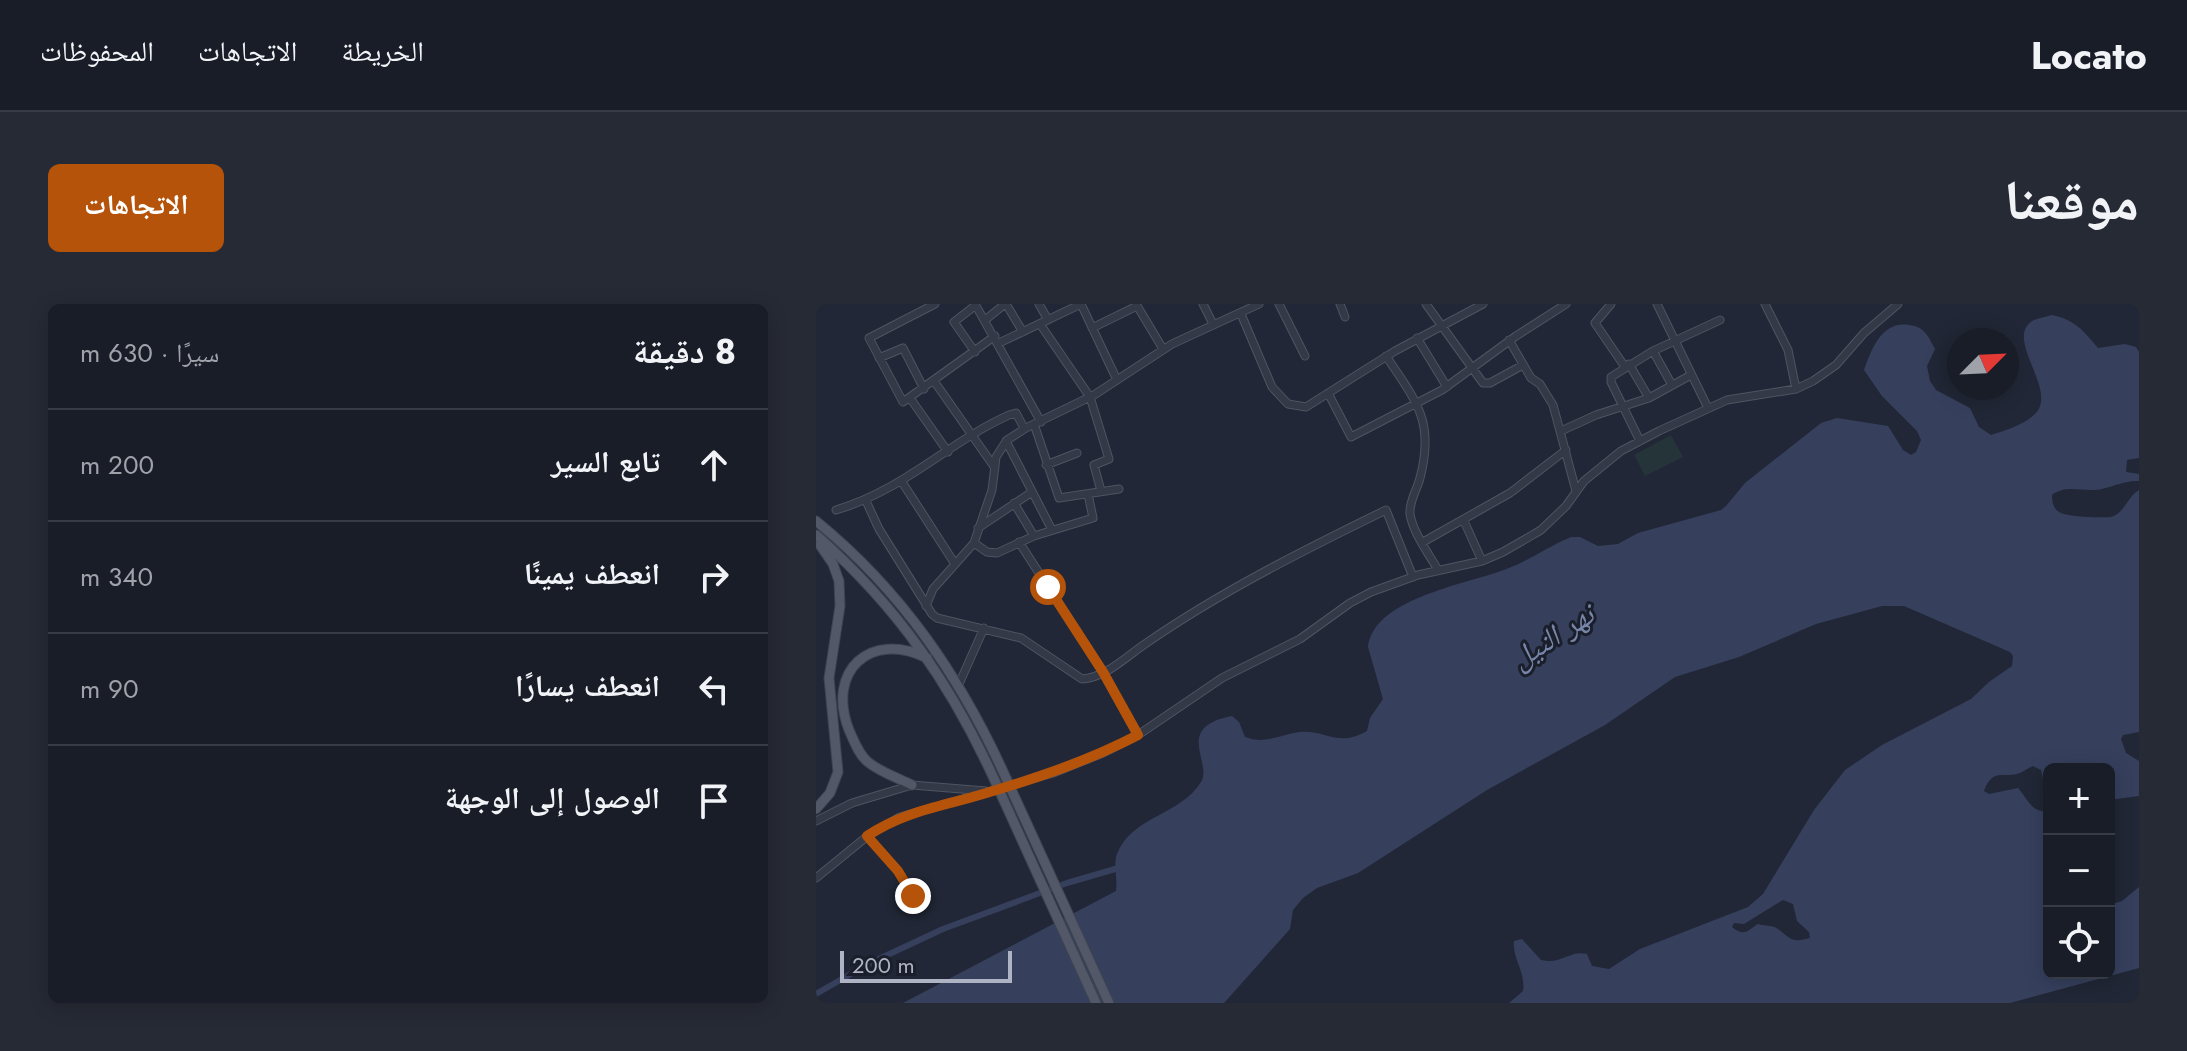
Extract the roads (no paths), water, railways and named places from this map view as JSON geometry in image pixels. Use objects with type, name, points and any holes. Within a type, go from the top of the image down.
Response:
[{"type":"main road","points":[[816,521],[853,553],[900,603],[959,684],[984,728],[1109,1003]]},
{"type":"main road","points":[[816,537],[877,594],[928,659],[964,715],[1096,1003]]},
{"type":"main road","points":[[816,537],[833,564],[839,581],[840,606],[829,678],[838,772],[830,793],[816,809]]},
{"type":"main road","points":[[912,785],[866,762],[854,743],[846,721],[842,691],[848,674],[858,660],[876,651],[903,650],[928,659]]},
{"type":"street","points":[[935,304],[920,307],[871,336],[870,341],[902,402],[997,339],[1023,332],[1081,304],[1117,380]]},
{"type":"street","points":[[985,320],[1006,304],[1023,332]]},
{"type":"street","points":[[1039,304],[1048,320]]},
{"type":"street","points":[[1203,304],[1213,324]]},
{"type":"street","points":[[926,606],[933,589],[974,543],[992,490],[997,454],[1006,441],[1024,428],[1090,397],[1163,349],[1258,304]]},
{"type":"street","points":[[1279,304],[1305,356]]},
{"type":"street","points":[[1340,304],[1345,317]]},
{"type":"street","points":[[1426,304],[1487,384],[1523,365]]},
{"type":"street","points":[[1245,309],[1272,387],[1279,397],[1295,407],[1306,407],[1386,356],[1483,304]]},
{"type":"street","points":[[1544,304],[1548,315]]},
{"type":"street","points":[[1328,393],[1351,437],[1447,387],[1509,340],[1566,304]]},
{"type":"street","points":[[1611,304],[1595,324],[1649,398]]},
{"type":"street","points":[[1657,304],[1708,408]]},
{"type":"street","points":[[1765,304],[1788,350],[1796,389]]},
{"type":"street","points":[[816,878],[867,836],[909,814],[994,786],[1066,768],[1138,735],[1222,678],[1300,639],[1355,599],[1389,584],[1482,561],[1503,552],[1541,530],[1603,464],[1640,441],[1708,408],[1746,396],[1796,389],[1813,381],[1836,365],[1864,333],[1898,304]]},
{"type":"street","points":[[975,352],[954,322],[976,305],[997,339],[1037,423],[1046,465],[1059,498],[1119,489]]},
{"type":"street","points":[[1092,328],[1137,305],[1163,349]]},
{"type":"street","points":[[1640,441],[1610,379],[1653,351],[1720,320]]},
{"type":"street","points":[[1040,324],[1090,397],[1109,459],[1094,466],[1101,491]]},
{"type":"street","points":[[1417,338],[1447,387]]},
{"type":"street","points":[[1509,340],[1523,365],[1553,405],[1576,491]]},
{"type":"street","points":[[879,358],[903,348],[924,389]]},
{"type":"street","points":[[1653,351],[1672,385]]},
{"type":"street","points":[[1386,356],[1424,419],[1420,478],[1412,499],[1411,517],[1438,570]]},
{"type":"street","points":[[1561,431],[1596,415],[1649,398],[1691,375]]},
{"type":"street","points":[[934,381],[995,468]]},
{"type":"street","points":[[910,398],[948,452]]},
{"type":"street","points":[[836,510],[866,501],[902,482],[973,436],[1016,413],[1024,428]]},
{"type":"street","points":[[1006,441],[1052,530]]},
{"type":"street","points":[[1423,542],[1516,489],[1566,450]]},
{"type":"street","points":[[1046,465],[1077,453]]},
{"type":"street","points":[[902,482],[955,564]]},
{"type":"street","points":[[978,528],[1032,492]]},
{"type":"street","points":[[974,543],[992,553],[1093,518],[1088,494]]},
{"type":"street","points":[[866,501],[926,606],[937,618],[1021,638],[1082,679],[1103,672],[1224,595],[1386,510],[1413,577]]},
{"type":"street","points":[[1014,503],[1034,536]]},
{"type":"street","points":[[1391,524],[1411,517]]},
{"type":"street","points":[[1464,521],[1482,561]]},
{"type":"street","points":[[1019,542],[1103,672],[1138,735]]},
{"type":"street","points":[[959,684],[984,628]]},
{"type":"street","points":[[816,821],[852,803],[912,785],[994,786]]},
{"type":"street","points":[[867,836],[898,871],[913,896]]},
{"type":"water","name":"نهر النيل","points":[[2052,315],[2060,317],[2083,331],[2098,348],[2125,344],[2136,347],[2139,352],[2139,458],[2127,460],[2126,472],[2139,474],[2139,481],[2095,490],[2067,489],[2052,495],[2054,506],[2063,514],[2111,517],[2120,512],[2139,490],[2139,732],[2123,735],[2121,739],[2126,753],[2139,761],[2139,796],[2115,799],[2115,763],[2043,763],[2043,779],[2041,770],[2033,766],[2014,775],[1995,776],[1984,791],[1989,794],[2018,788],[2035,809],[2043,811],[2043,979],[2098,979],[2010,1003],[1509,1003],[1523,991],[1514,941],[1522,939],[1541,960],[1555,961],[1581,953],[1587,954],[1592,966],[1609,969],[1640,949],[1748,907],[1763,894],[1814,810],[1845,770],[1882,745],[1971,699],[2012,666],[2013,656],[2010,652],[1904,606],[1882,606],[1816,624],[1739,657],[1675,677],[1605,725],[1487,790],[1358,873],[1317,888],[1293,910],[1290,929],[1224,1003],[903,1003],[1116,891],[1116,858],[1124,841],[1145,823],[1182,802],[1201,782],[1203,765],[1199,737],[1204,728],[1214,721],[1232,716],[1239,722],[1245,737],[1259,740],[1300,732],[1348,738],[1367,731],[1370,718],[1383,699],[1368,647],[1374,630],[1405,604],[1509,568],[1571,537],[1580,537],[1598,546],[1618,544],[1638,533],[1721,510],[1745,483],[1821,423],[1837,418],[1888,426],[1903,450],[1911,455],[1916,452],[1921,440],[1917,431],[1882,396],[1864,370],[1879,338],[1892,327],[1909,325],[1925,333],[1935,349],[1927,366],[1930,381],[1936,390],[1947,396],[1947,400],[1955,400],[1970,408],[1979,427],[1991,435],[2026,421],[2036,413],[2041,403],[2037,378],[2024,338],[2026,328],[2034,320]],"holes":[[[1783,900],[1793,904],[1797,921],[1809,932],[1810,938],[1792,939],[1776,928],[1758,924],[1744,932],[1732,927],[1734,923],[1744,924]]]},
{"type":"water","points":[[2139,887],[2139,968],[2115,975],[2115,903]]},
{"type":"waterway","points":[[816,994],[868,964],[943,929],[1067,883],[1122,867]]}]
